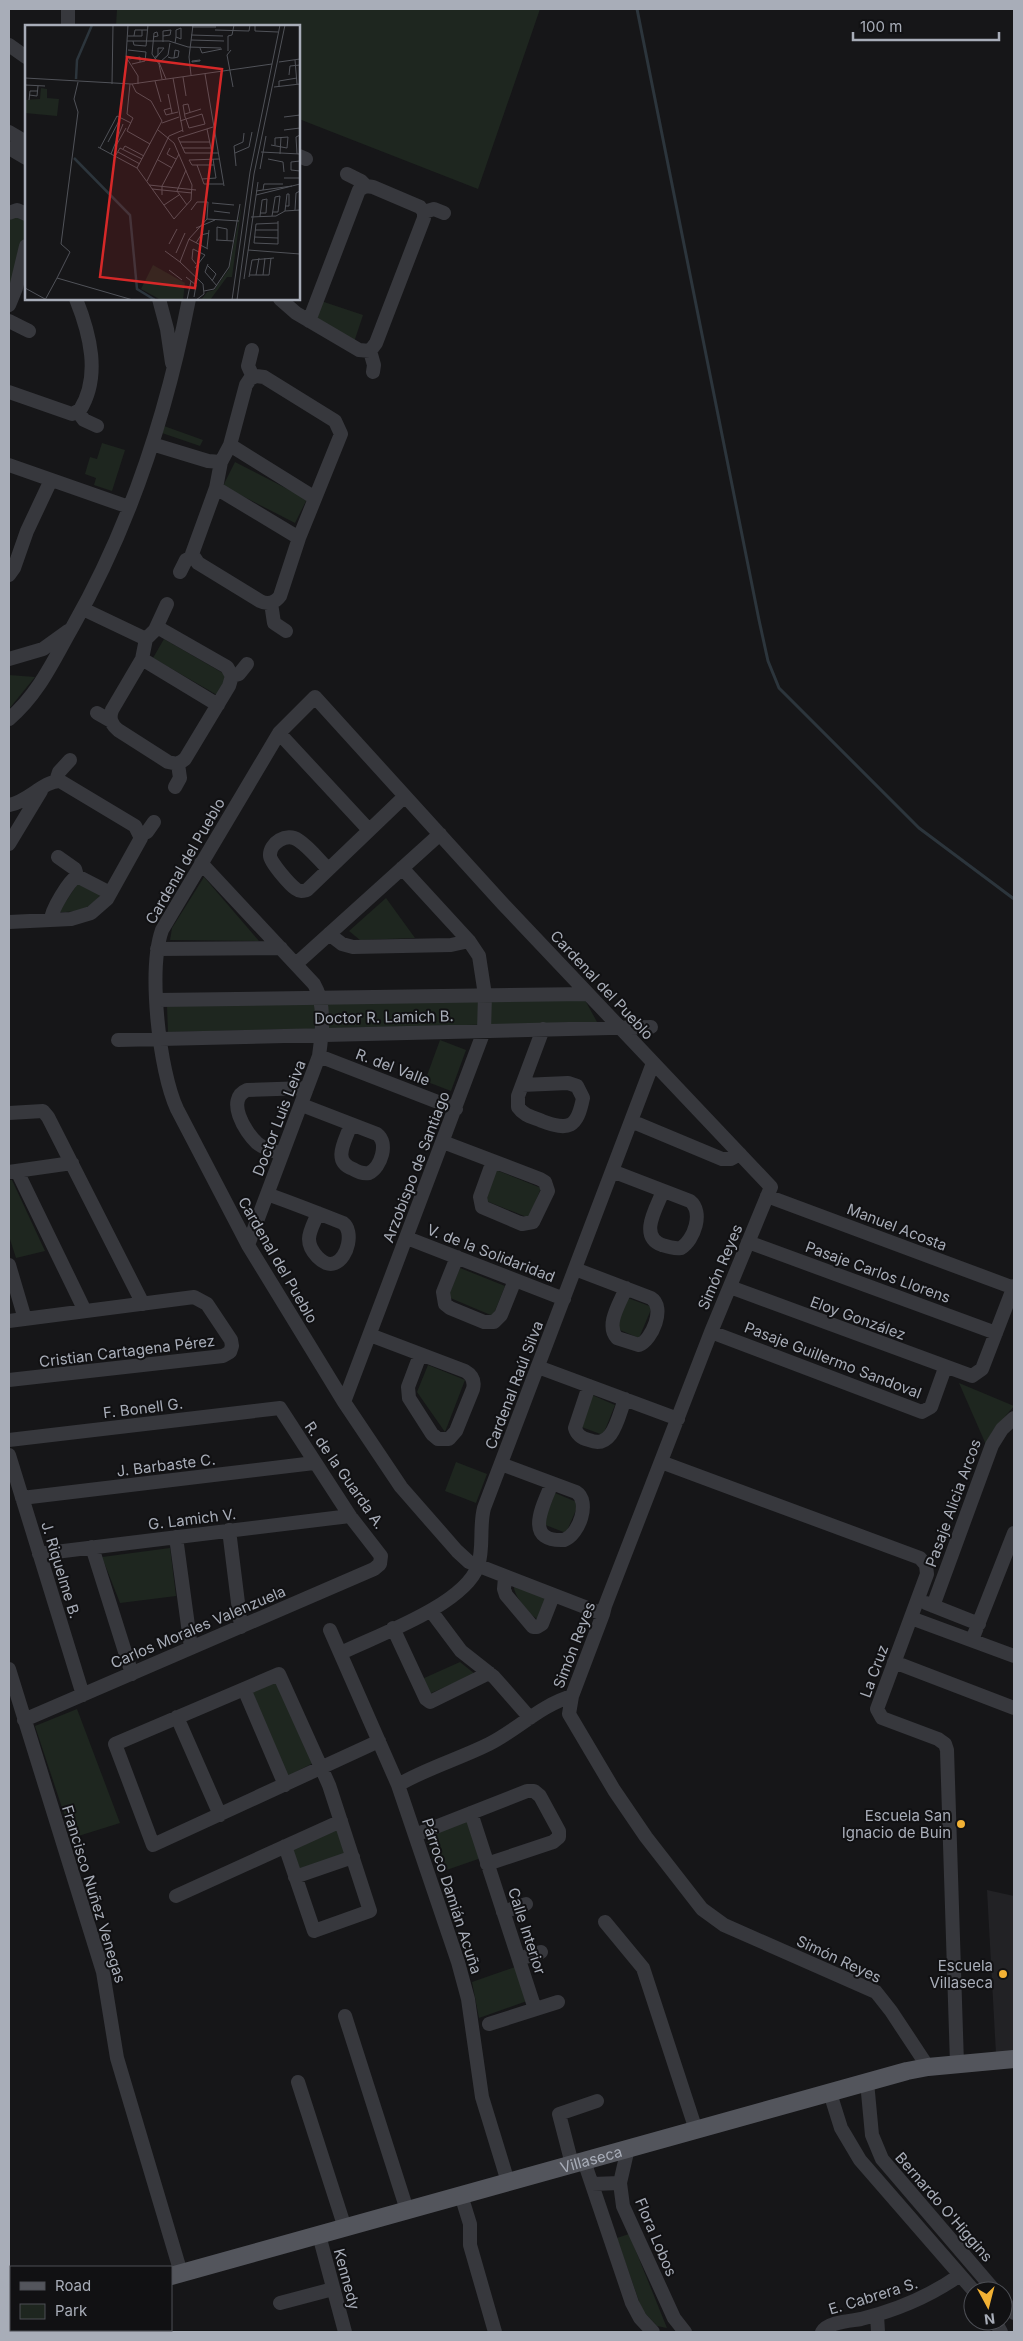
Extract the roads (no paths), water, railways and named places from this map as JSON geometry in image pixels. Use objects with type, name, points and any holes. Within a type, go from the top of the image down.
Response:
[{"type":"main road","name":"Villaseca","points":[[176,2275],[867,2082],[928,2067],[1014,2059]]},
{"type":"street","points":[[68,9],[68,25]]},
{"type":"street","points":[[9,45],[25,56]]},
{"type":"street","points":[[9,132],[25,141]]},
{"type":"street","points":[[9,148],[25,157]]},
{"type":"street","points":[[347,174],[361,181],[366,186],[373,187],[417,205],[424,212],[424,218],[376,343],[370,351]]},
{"type":"street","points":[[309,320],[357,194],[366,186]]},
{"type":"street","points":[[424,212],[434,209],[444,213]]},
{"type":"street","points":[[9,213],[17,210],[25,214]]},
{"type":"street","points":[[9,305],[18,281],[25,253]]},
{"type":"street","points":[[76,300],[90,347],[92,366],[87,396],[78,412]]},
{"type":"street","points":[[160,300],[165,318],[172,371]]},
{"type":"street","points":[[9,719],[31,697],[47,674],[83,609],[129,507],[152,444],[189,300]]},
{"type":"street","points":[[281,300],[309,320],[358,350],[370,351]]},
{"type":"street","points":[[165,318],[176,321],[185,318]]},
{"type":"street","points":[[9,321],[29,331]]},
{"type":"street","points":[[252,350],[248,366],[253,377]]},
{"type":"street","points":[[370,351],[374,365],[373,372]]},
{"type":"street","points":[[253,377],[264,378],[345,429],[299,538],[280,596],[271,603],[260,601],[198,563],[193,557],[193,548],[216,488],[221,462],[230,445],[246,385],[253,377]]},
{"type":"street","points":[[9,392],[68,413],[78,412]]},
{"type":"street","points":[[78,412],[84,420],[97,426]]},
{"type":"street","points":[[152,444],[208,461],[221,462]]},
{"type":"street","points":[[230,445],[315,498]]},
{"type":"street","points":[[9,465],[129,507]]},
{"type":"street","points":[[9,575],[14,568],[27,531],[50,480]]},
{"type":"street","points":[[216,488],[299,538]]},
{"type":"street","points":[[180,572],[186,560],[193,557]]},
{"type":"street","points":[[271,603],[275,625],[286,631]]},
{"type":"street","points":[[111,721],[112,710],[142,659],[146,639],[157,627],[167,604]]},
{"type":"street","points":[[83,609],[146,639]]},
{"type":"street","points":[[97,713],[111,721],[115,728],[168,762],[178,764],[185,759],[231,683],[232,676],[227,667],[157,627]]},
{"type":"street","points":[[9,659],[27,655],[52,644],[72,628]]},
{"type":"street","points":[[27,655],[35,657],[42,662],[47,674]]},
{"type":"street","points":[[142,659],[218,705]]},
{"type":"street","points":[[232,676],[240,674],[248,664]]},
{"type":"street","name":"Cardenal del Pueblo","points":[[602,1614],[478,1566],[462,1556],[411,1500],[344,1402],[248,1245],[172,1099],[163,1064],[160,1038],[157,949],[165,922],[278,733],[315,697],[619,1028],[740,1154],[769,1192]]},
{"type":"street","points":[[278,733],[369,830]]},
{"type":"street","points":[[9,844],[28,804],[43,789],[56,781],[59,772],[70,760]]},
{"type":"street","points":[[174,787],[180,778],[178,764]]},
{"type":"street","points":[[9,922],[85,916],[98,908],[110,893],[139,844],[141,834],[138,828],[68,784],[56,781]]},
{"type":"street","points":[[328,869],[405,796]]},
{"type":"street","points":[[9,805],[28,804]]},
{"type":"street","points":[[141,834],[147,832],[154,822]]},
{"type":"street","points":[[296,964],[440,834]]},
{"type":"street","points":[[58,857],[75,869],[77,876],[110,893]]},
{"type":"street","points":[[201,863],[314,984],[320,998]]},
{"type":"street","name":"Arzobispo de Santiago","points":[[344,1402],[484,1031],[485,996],[481,960],[469,941],[402,868]]},
{"type":"street","points":[[51,920],[52,911],[72,880],[77,876]]},
{"type":"street","points":[[329,934],[342,944],[353,948],[451,945],[469,941]]},
{"type":"street","points":[[157,949],[281,948]]},
{"type":"street","name":"Doctor R. Lamich B.","points":[[158,1000],[588,994]]},
{"type":"street","name":"Doctor Luis Leiva","points":[[248,1245],[319,1056],[322,1034],[320,998]]},
{"type":"street","name":"Doctor R. Lamich B.","points":[[118,1040],[651,1027]]},
{"type":"street","points":[[522,1085],[568,1083],[577,1086],[582,1091],[583,1098],[573,1122],[568,1126],[559,1127],[523,1113],[517,1104],[522,1085],[543,1029]]},
{"type":"street","name":"R. del Valle","points":[[319,1056],[456,1109]]},
{"type":"street","name":"Cardenal Raúl Silva","points":[[341,1653],[431,1611],[470,1582],[478,1566],[481,1548],[482,1514],[654,1063]]},
{"type":"street","points":[[282,1154],[262,1146],[252,1138],[236,1107],[238,1096],[247,1090],[307,1088]]},
{"type":"street","points":[[301,1105],[352,1124]]},
{"type":"street","points":[[9,1113],[43,1111],[72,1162],[143,1304]]},
{"type":"street","points":[[631,1122],[722,1159],[731,1159],[740,1154]]},
{"type":"street","points":[[443,1142],[493,1161],[545,1182],[548,1191],[533,1222],[522,1224],[482,1207],[480,1197],[493,1161]]},
{"type":"street","points":[[72,1162],[13,1171],[85,1311]]},
{"type":"street","points":[[612,1171],[663,1190]]},
{"type":"street","name":"Simón Reyes","points":[[769,1192],[711,1332],[602,1614],[569,1706],[571,1718],[614,1790],[656,1851],[707,1914],[724,1925],[876,1992],[891,2011],[928,2067]]},
{"type":"street","name":"Manuel Acosta","points":[[769,1192],[1014,1288]]},
{"type":"street","points":[[267,1194],[318,1213]]},
{"type":"street","name":"V. de la Solidaridad","points":[[407,1238],[564,1299]]},
{"type":"street","name":"Pasaje Carlos Llorens","points":[[748,1242],[996,1334]]},
{"type":"street","points":[[457,1257],[443,1295],[445,1304],[450,1308],[484,1322],[494,1322],[500,1315],[514,1280]]},
{"type":"street","points":[[9,1265],[25,1319]]},
{"type":"street","points":[[575,1269],[626,1288]]},
{"type":"street","name":"Eloy González","points":[[730,1288],[968,1376],[975,1375],[982,1369],[996,1334]]},
{"type":"street","points":[[996,1334],[1014,1288]]},
{"type":"street","name":"Cristian Cartagena Pérez","points":[[9,1321],[190,1298],[202,1300],[231,1340],[231,1350],[223,1356],[9,1380]]},
{"type":"street","name":"Pasaje Guillermo Sandoval","points":[[711,1332],[922,1412],[930,1407],[945,1368]]},
{"type":"street","points":[[370,1335],[465,1371],[473,1379],[473,1389],[455,1434],[449,1439],[438,1439],[432,1434],[409,1398],[408,1387],[420,1355]]},
{"type":"street","points":[[538,1367],[678,1419]]},
{"type":"street","points":[[589,1386],[575,1424],[576,1431],[583,1438],[597,1443],[607,1440],[625,1399]]},
{"type":"street","name":"F. Bonell G.","points":[[9,1440],[280,1408]]},
{"type":"street","name":"R. de la Guarda A.","points":[[280,1408],[350,1516],[380,1553],[381,1560]]},
{"type":"street","name":"Pasaje Alicia Arcos","points":[[932,1606],[992,1445],[1002,1428],[1014,1418]]},
{"type":"street","name":"J. Riquelme B.","points":[[9,1455],[83,1695]]},
{"type":"street","name":"La Cruz","points":[[661,1462],[920,1558],[926,1565],[928,1571],[877,1709],[879,1716],[942,1741],[947,1750],[957,2064]]},
{"type":"street","name":"J. Barbaste C.","points":[[22,1498],[314,1463]]},
{"type":"street","points":[[501,1464],[552,1483]]},
{"type":"street","name":"G. Lamich V.","points":[[39,1554],[350,1516]]},
{"type":"street","points":[[229,1530],[241,1626]]},
{"type":"street","points":[[972,1640],[1014,1533]]},
{"type":"street","points":[[176,1537],[191,1648]]},
{"type":"street","points":[[92,1547],[132,1674]]},
{"type":"street","name":"Carlos Morales Valenzuela","points":[[24,1720],[374,1569],[381,1560]]},
{"type":"street","points":[[505,1577],[504,1589],[506,1595],[533,1627],[541,1625],[553,1596]]},
{"type":"street","points":[[918,1600],[979,1624]]},
{"type":"street","points":[[431,1611],[460,1651],[489,1673],[530,1718]]},
{"type":"street","points":[[911,1618],[1014,1656]]},
{"type":"street","points":[[393,1628],[426,1699],[430,1702],[489,1673]]},
{"type":"street","name":"Párroco Damián Acuña","points":[[330,1630],[398,1785],[467,1992],[482,2097],[508,2182]]},
{"type":"street","points":[[894,1662],[1014,1708]]},
{"type":"street","name":"Francisco Nuñez Venegas","points":[[9,1670],[103,1972],[117,2058],[176,2275]]},
{"type":"street","points":[[285,1846],[314,1931],[370,1911],[322,1768],[279,1674],[115,1744],[153,1845],[322,1768],[379,1741]]},
{"type":"street","points":[[244,1689],[285,1785]]},
{"type":"street","points":[[398,1785],[428,1769],[489,1744],[557,1701],[572,1696]]},
{"type":"street","points":[[177,1718],[220,1814]]},
{"type":"street","points":[[415,1835],[527,1791],[534,1791],[540,1796],[559,1831],[559,1837],[553,1842],[486,1864]]},
{"type":"street","name":"Calle Interior","points":[[471,1813],[486,1864],[535,2009]]},
{"type":"street","points":[[176,1896],[341,1820]]},
{"type":"street","points":[[295,1877],[353,1857]]},
{"type":"street","points":[[503,1912],[526,1904]]},
{"type":"street","points":[[604,1922],[639,1961],[645,1972],[696,2130]]},
{"type":"street","points":[[519,1959],[541,1952]]},
{"type":"street","points":[[489,2024],[558,2002]]},
{"type":"street","points":[[345,2016],[407,2210]]},
{"type":"street","points":[[298,2082],[345,2228]]},
{"type":"street","name":"Bernardo O'Higgins","points":[[867,2082],[872,2135],[882,2159],[982,2281]]},
{"type":"street","points":[[830,2092],[841,2128],[860,2160],[965,2281]]},
{"type":"street","points":[[597,2101],[559,2114],[578,2163],[592,2184],[606,2231],[632,2303],[640,2318],[653,2332]]},
{"type":"street","name":"Flora Lobos","points":[[628,2148],[620,2183],[623,2206],[674,2318],[682,2331]]},
{"type":"street","points":[[592,2184],[620,2183]]},
{"type":"street","points":[[462,2195],[470,2224],[471,2248],[495,2332]]},
{"type":"street","points":[[606,2231],[632,2228]]},
{"type":"street","name":"Kennedy","points":[[319,2235],[344,2332]]},
{"type":"street","name":"E. Cabrera S.","points":[[822,2332],[828,2326],[877,2315],[929,2295],[960,2275]]},
{"type":"street","points":[[280,2303],[333,2289]]},
{"type":"street","points":[[877,2315],[878,2332]]},
{"type":"waterway","points":[[637,9],[759,620],[768,661],[779,688],[919,828],[1014,899]]},
{"type":"place","name":"Escuela San Ignacio de Buin","points":[[961,1824]]},
{"type":"place","name":"Escuela Villaseca","points":[[1003,1974]]}]
